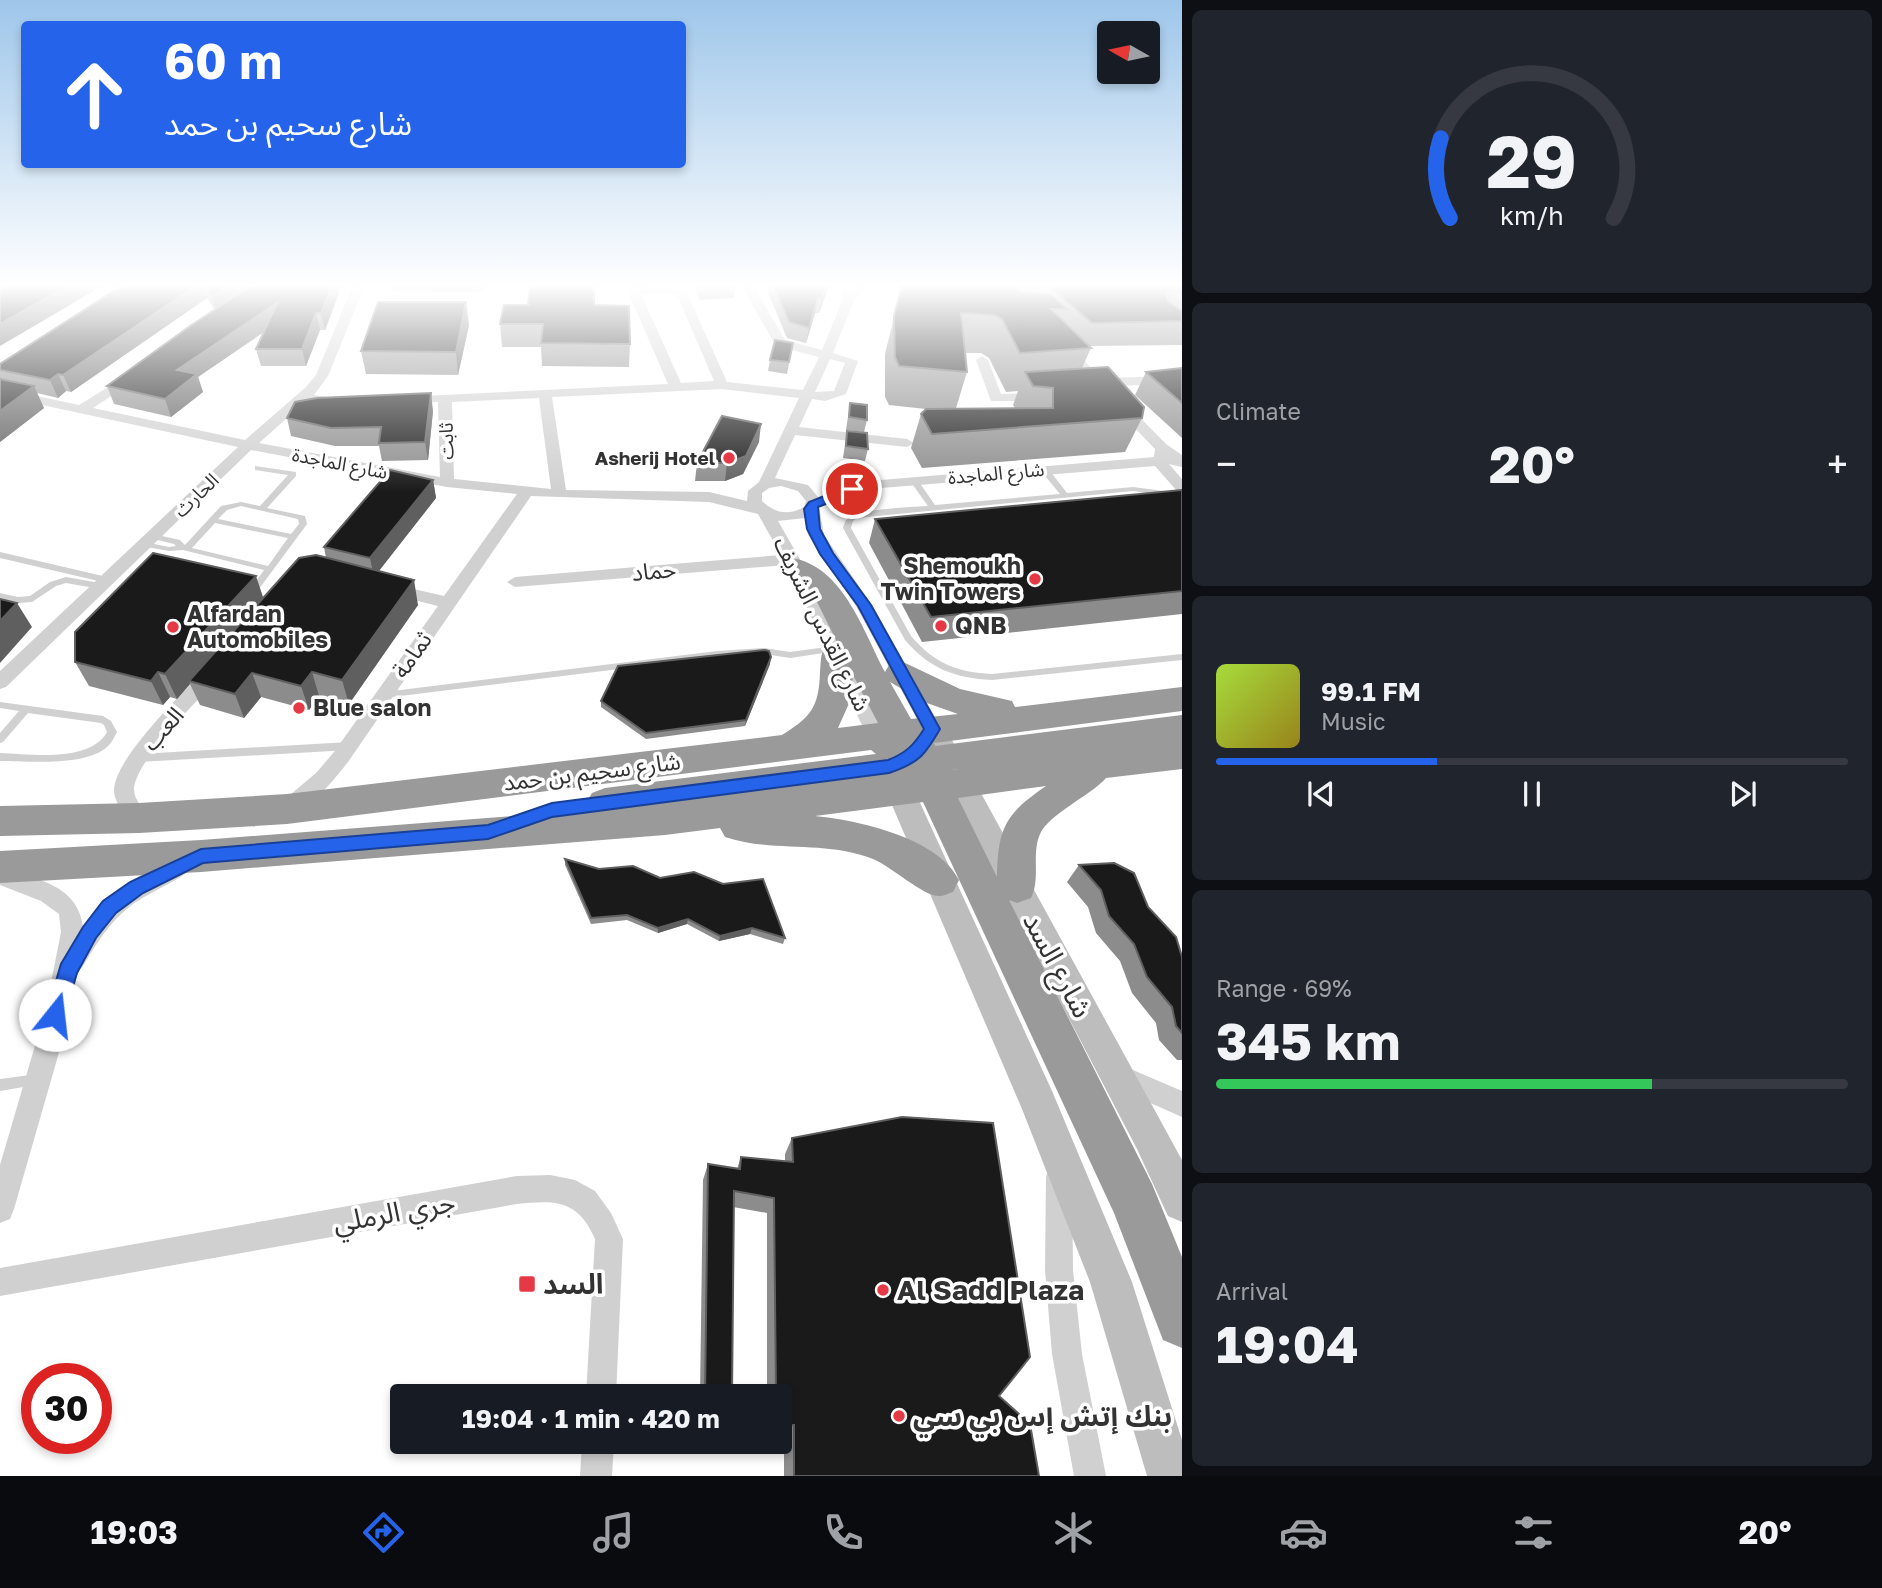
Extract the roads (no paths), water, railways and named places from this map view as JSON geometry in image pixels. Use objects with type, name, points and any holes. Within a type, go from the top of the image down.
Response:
[{"type":"highway","points":[[795,564],[826,590],[918,761],[1113,1097],[1134,1202],[1182,1321]]},
{"type":"highway","points":[[788,748],[815,732],[831,712],[836,687],[836,651]]},
{"type":"highway","points":[[901,673],[932,693],[949,700],[985,708],[1041,715]]},
{"type":"highway","name":"شارع سحيم بن حمد","points":[[0,867],[201,856],[665,820],[918,761],[1041,715],[1182,699]]},
{"type":"highway","points":[[488,832],[552,810],[581,805],[1182,728]]},
{"type":"highway","name":"شارع سحيم بن حمد","points":[[0,821],[139,818],[287,809],[788,748],[918,761],[1096,767],[1182,755]]},
{"type":"highway","points":[[1017,887],[1017,851],[1023,826],[1039,810],[1083,780],[1096,767]]},
{"type":"highway","points":[[665,820],[798,830],[862,840],[899,853],[939,880]]},
{"type":"main road","points":[[918,761],[939,880],[1059,1155],[1111,1282],[1170,1476]]},
{"type":"main road","name":"شارع السد","points":[[918,761],[1017,887],[1113,1097],[1182,1202]]},
{"type":"street","name":"الحارث","points":[[0,682],[248,445],[304,397],[322,376],[331,354]]},
{"type":"street","points":[[662,354],[676,386]]},
{"type":"street","points":[[709,354],[722,385]]},
{"type":"street","points":[[763,511],[753,498],[780,457],[827,354]]},
{"type":"street","points":[[392,401],[722,385],[830,397],[842,391],[852,361],[830,354]]},
{"type":"street","points":[[1071,354],[1105,387],[1161,454],[1168,474],[1182,488]]},
{"type":"street","points":[[982,360],[996,398],[1057,395]]},
{"type":"street","points":[[82,409],[146,366]]},
{"type":"street","points":[[1083,393],[1105,387],[1182,380]]},
{"type":"street","name":"شارع الماجدة","points":[[0,392],[248,445],[447,483],[559,494],[685,495],[731,500],[790,517],[863,486],[1044,469],[1161,454],[1181,461]]},
{"type":"street","points":[[545,394],[559,494]]},
{"type":"street","points":[[304,397],[348,402]]},
{"type":"street","name":"ثابت","points":[[445,399],[447,483]]},
{"type":"street","points":[[791,430],[907,443]]},
{"type":"street","points":[[780,457],[793,484],[807,490],[813,497],[812,507]]},
{"type":"street","name":"شارع الماجدة","points":[[685,495],[781,482],[793,484]]},
{"type":"street","name":"ثمامة","points":[[287,809],[323,779],[349,746],[526,492]]},
{"type":"street","name":"شارع القدس الشريف","points":[[812,507],[816,535],[864,605],[901,673],[918,761]]},
{"type":"street","name":"شارع القدس الشريف","points":[[763,511],[795,564],[836,651],[918,761]]},
{"type":"street","name":"حماد","points":[[515,582],[795,564]]},
{"type":"street","points":[[369,583],[449,603]]},
{"type":"street","name":"العب","points":[[139,818],[126,800],[126,779],[138,758],[219,665]]},
{"type":"street","points":[[68,971],[89,933],[110,907],[137,887],[201,856]]},
{"type":"street","points":[[0,876],[58,899],[65,905],[73,922],[68,971],[0,1209]]},
{"type":"street","points":[[1113,1097],[1182,1104]]},
{"type":"street","points":[[1059,1155],[1060,1282],[1067,1354],[1090,1476]]},
{"type":"street","name":"جري الرملي","points":[[0,1282],[517,1190],[546,1186],[567,1189],[586,1200],[600,1216],[609,1240],[602,1384]]},
{"type":"street","points":[[596,1476],[597,1454]]},
{"type":"lane","points":[[258,468],[293,474],[263,508]]},
{"type":"lane","points":[[1044,469],[1064,494]]},
{"type":"lane","points":[[914,481],[933,507]]},
{"type":"lane","points":[[1182,511],[1161,493],[1133,488],[863,514],[853,516],[847,527],[908,638],[920,654],[943,669],[968,676],[992,677],[1182,657]]},
{"type":"lane","points":[[185,548],[232,504],[302,517],[303,524],[253,591]]},
{"type":"lane","points":[[213,520],[293,537]]},
{"type":"lane","points":[[149,540],[169,550],[185,548],[270,569]]},
{"type":"lane","points":[[0,555],[104,583]]},
{"type":"lane","points":[[0,596],[27,600],[66,580],[104,583]]},
{"type":"lane","points":[[384,695],[717,654],[764,651],[790,655],[836,651]]},
{"type":"lane","points":[[0,705],[103,720],[111,727],[111,738],[101,748],[86,755],[0,757]]},
{"type":"lane","points":[[0,739],[26,709]]},
{"type":"lane","points":[[138,758],[349,746]]},
{"type":"lane","points":[[0,1085],[37,1080]]},
{"type":"place","name":"Asherij Hotel","points":[[729,458]]},
{"type":"place","name":"Shemoukh Twin Towers","points":[[1035,579]]},
{"type":"place","name":"QNB","points":[[941,626]]},
{"type":"place","name":"Alfardan Automobiles","points":[[173,627]]},
{"type":"place","name":"Blue salon","points":[[299,708]]},
{"type":"place","name":"السد","points":[[527,1284]]},
{"type":"place","name":"Al Sadd Plaza","points":[[883,1290]]},
{"type":"place","name":"بنك إتش إس بي سي","points":[[899,1416]]}]
